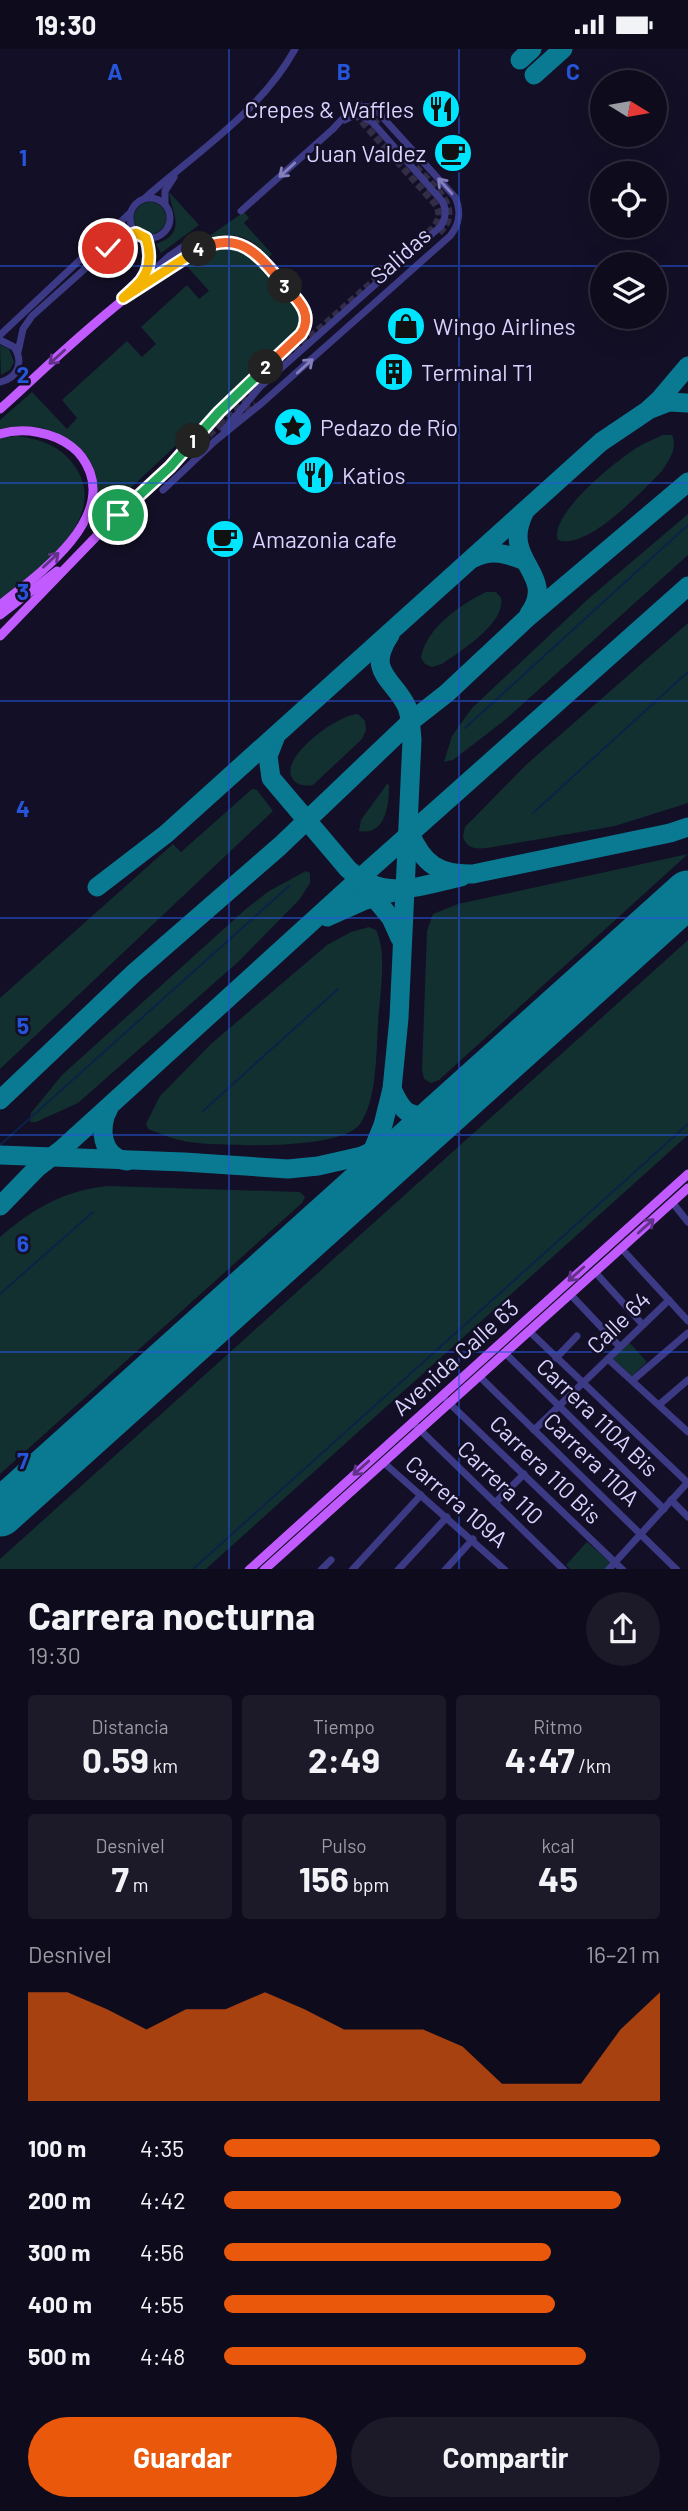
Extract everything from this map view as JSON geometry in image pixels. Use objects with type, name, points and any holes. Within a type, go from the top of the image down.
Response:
[{"type":"main road","points":[[0,409],[123,298],[199,249],[220,242],[233,242],[250,249],[304,309],[306,324],[301,334],[219,412],[170,467],[78,555],[0,636]]},
{"type":"main road","points":[[0,434],[41,433],[70,446],[84,459],[94,494],[88,518],[72,541],[0,605]]},
{"type":"main road","points":[[0,615],[78,555]]},
{"type":"main road","name":"Avenida Calle 63","points":[[250,1569],[688,1174]]},
{"type":"main road","name":"Avenida Calle 63","points":[[265,1569],[688,1188]]},
{"type":"street","points":[[18,352],[0,337],[130,213],[135,204],[178,171],[264,93],[279,76],[295,49]]},
{"type":"street","name":"Salidas","points":[[163,490],[215,441],[268,398],[450,236],[457,226],[459,211],[455,197],[376,110],[365,106],[356,108],[241,211]]},
{"type":"street","name":"Salidas","points":[[215,441],[260,387],[441,226],[445,219],[446,211],[442,201],[370,121],[354,116],[333,129]]},
{"type":"street","points":[[130,213],[129,221],[136,233],[146,238],[158,237],[168,228],[170,216],[165,204],[167,186],[178,171]]},
{"type":"street","points":[[145,198],[156,198],[165,204]]},
{"type":"street","points":[[2,382],[16,373],[23,328],[32,316],[115,242],[136,233]]},
{"type":"street","points":[[144,279],[150,256],[146,238]]},
{"type":"street","points":[[123,298],[168,257],[187,244]]},
{"type":"street","points":[[672,1202],[688,1223]]},
{"type":"street","points":[[621,1248],[688,1321]]},
{"type":"street","points":[[595,1272],[643,1325]]},
{"type":"street","points":[[570,1294],[620,1347]]},
{"type":"street","name":"Calle 64","points":[[534,1430],[669,1300]]},
{"type":"street","points":[[529,1331],[688,1483],[608,1569]]},
{"type":"street","points":[[633,1380],[688,1333]]},
{"type":"street","points":[[556,1358],[577,1336]]},
{"type":"street","name":"Carrera 110A Bis","points":[[505,1353],[664,1509]]},
{"type":"street","points":[[608,1359],[688,1432]]},
{"type":"street","name":"Carrera 110A","points":[[479,1376],[676,1569]]},
{"type":"street","points":[[660,1404],[688,1380]]},
{"type":"street","name":"Carrera 110 Bis","points":[[442,1395],[622,1569]]},
{"type":"street","name":"Carrera 110","points":[[412,1422],[563,1569]]},
{"type":"street","name":"Carrera 109A","points":[[383,1462],[473,1539],[499,1567]]},
{"type":"street","points":[[495,1503],[524,1474]]},
{"type":"street","points":[[353,1569],[421,1495]]},
{"type":"street","points":[[671,1500],[688,1517]]},
{"type":"street","points":[[399,1569],[447,1517]]},
{"type":"street","points":[[446,1569],[473,1539]]},
{"type":"street","points":[[322,1569],[331,1560]]},
{"type":"green space","points":[[169,192],[199,225],[161,253],[156,244],[172,234],[176,222]]},
{"type":"green space","points":[[150,202],[161,207],[166,218],[161,229],[150,234],[139,229],[134,218],[139,207]]},
{"type":"green space","points":[[244,212],[249,218],[244,223],[272,254],[269,257],[250,241],[233,236],[225,236],[192,248]]},
{"type":"green space","points":[[228,248],[243,251],[250,256],[289,296],[298,310],[299,330],[87,529],[95,509],[97,492],[93,476],[82,458],[66,440],[56,434],[25,426],[0,429],[0,420],[32,392],[67,429],[77,418],[62,400],[127,341],[142,357],[156,344],[141,327],[187,285],[199,299],[209,291],[185,264],[215,250]]},
{"type":"green space","points":[[0,345],[9,349],[14,362],[10,370],[1,375]]},
{"type":"green space","points":[[295,411],[309,432],[304,443],[296,442],[276,427]]},
{"type":"green space","points":[[663,435],[672,435],[672,454],[662,471],[641,492],[613,517],[584,537],[570,541],[558,540],[558,529],[563,517],[601,475],[628,453]]},
{"type":"green space","points":[[16,436],[50,445],[70,460],[84,488],[83,507],[76,525],[64,543],[0,600],[0,438]]},
{"type":"green space","points":[[688,514],[688,555],[505,720],[453,760],[444,762],[452,736],[472,708],[588,599]]},
{"type":"green space","points":[[486,592],[496,592],[501,598],[501,607],[490,626],[442,664],[432,667],[425,664],[421,658],[424,647],[437,627],[456,610]]},
{"type":"green space","points":[[688,623],[688,803],[615,826],[487,848],[469,846],[463,837],[465,827],[527,764]]},
{"type":"green space","points":[[358,714],[365,721],[366,730],[362,739],[313,785],[297,783],[291,775],[292,764],[298,753],[322,731],[348,716]]},
{"type":"green space","points":[[387,784],[387,809],[380,824],[375,829],[359,831],[361,820]]},
{"type":"green space","points":[[252,789],[257,790],[273,811],[0,1069],[0,998],[173,844],[181,852]]},
{"type":"green space","points":[[688,854],[439,1080],[431,1083],[424,1079],[422,1070],[427,931],[433,914],[458,904]]},
{"type":"green space","points":[[306,871],[310,873],[310,883],[299,900],[238,962],[78,1103],[36,1122],[30,1122],[31,1113],[62,1075],[247,908],[269,891]]},
{"type":"green space","points":[[369,927],[376,930],[380,940],[382,977],[373,1090],[360,1124],[349,1133],[330,1139],[279,1145],[189,1142],[148,1129],[146,1124],[160,1096],[211,1044],[327,945],[351,932]]},
{"type":"green space","points":[[688,940],[688,1135],[206,1569],[0,1569],[0,1559]]},
{"type":"green space","points":[[108,1186],[300,1192],[305,1197],[302,1203],[0,1474],[0,1237],[24,1218],[50,1203],[77,1192]]},
{"type":"green space","points":[[629,1342],[647,1362],[632,1376],[612,1358]]},
{"type":"green space","points":[[587,1542],[611,1563],[607,1569],[570,1569],[566,1565]]},
{"type":"waterway","points":[[465,728],[688,525]]},
{"type":"waterway","points":[[533,813],[688,672]]},
{"type":"waterway","points":[[0,1145],[289,886]]},
{"type":"waterway","points":[[202,1112],[338,989]]},
{"type":"waterway","points":[[193,1569],[688,1124]]},
{"type":"waterway","points":[[0,1294],[93,1212]]},
{"type":"taxiway","points":[[520,60],[532,49]]},
{"type":"taxiway","points":[[534,75],[563,49]]},
{"type":"taxiway","points":[[97,887],[166,834],[601,442],[647,411],[688,366]]},
{"type":"taxiway","points":[[651,409],[669,402],[688,403]]},
{"type":"taxiway","points":[[0,1100],[134,973],[280,846],[410,722],[447,693],[526,619],[688,482]]},
{"type":"taxiway","points":[[524,513],[519,530],[519,544],[537,588],[536,600],[529,614]]},
{"type":"taxiway","points":[[474,558],[493,553],[523,560]]},
{"type":"taxiway","points":[[0,1206],[37,1168],[62,1149],[360,878],[688,586]]},
{"type":"taxiway","points":[[320,1225],[372,1152],[383,1125],[392,1089],[399,1018],[412,740],[407,707],[381,667],[380,658],[390,635]]},
{"type":"taxiway","points":[[275,738],[268,756],[271,778],[348,869],[361,879],[375,885],[402,889],[461,877]]},
{"type":"taxiway","points":[[410,833],[421,853],[434,865],[442,870],[473,874],[688,827]]},
{"type":"taxiway","points":[[366,888],[391,918],[400,938]]},
{"type":"taxiway","points":[[327,917],[363,901],[394,892]]},
{"type":"taxiway","points":[[392,1089],[405,1110],[421,1116],[439,1118]]},
{"type":"taxiway","points":[[109,1108],[104,1123],[104,1140],[112,1154],[127,1161]]},
{"type":"taxiway","points":[[0,1155],[288,1169],[318,1166],[362,1156],[432,1124]]},
{"type":"runway","points":[[0,1513],[688,894]]},
{"type":"tunnel","points":[[345,108],[354,104],[364,105]]},
{"type":"tunnel","points":[[358,107],[366,111],[378,124]]},
{"type":"tunnel","points":[[219,424],[253,388],[433,228],[438,220],[436,205],[356,115]]},
{"type":"tunnel","points":[[416,167],[438,190],[448,207],[446,225],[438,234]]},
{"type":"tunnel","points":[[219,428],[256,405]]},
{"type":"tunnel","points":[[209,435],[221,424]]},
{"type":"place","name":"Crepes & Waffles","points":[[441,109]]},
{"type":"place","name":"Juan Valdez","points":[[453,153]]},
{"type":"place","name":"Wingo Airlines","points":[[406,326]]},
{"type":"place","name":"Terminal T1","points":[[394,372]]},
{"type":"place","name":"Pedazo de Río","points":[[293,427]]},
{"type":"place","name":"Katios","points":[[315,475]]},
{"type":"place","name":"Amazonia cafe","points":[[225,539]]},
{"type":"route","points":[[108,248],[118,239],[136,233],[146,238],[149,248],[150,256],[144,279],[123,298],[199,249],[220,242],[240,244],[256,253],[301,304],[306,314],[305,328],[301,334],[237,393],[170,467],[118,515]]}]
